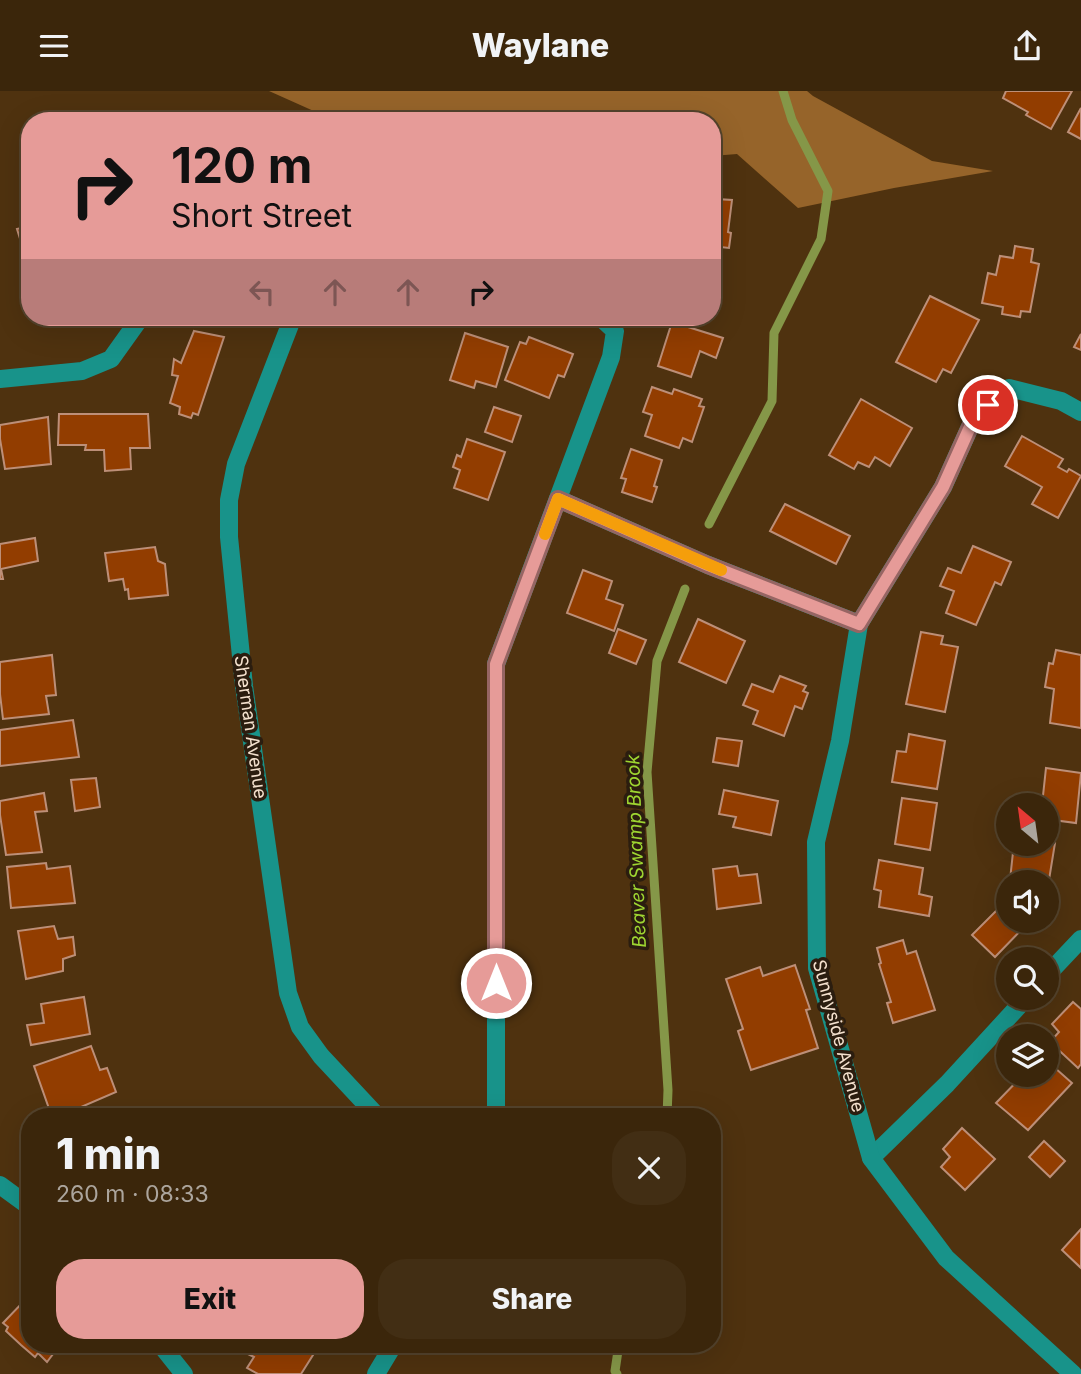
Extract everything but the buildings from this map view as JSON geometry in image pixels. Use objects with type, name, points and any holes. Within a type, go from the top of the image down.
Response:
[{"type":"street","points":[[0,379],[82,371],[111,359],[135,326]]},
{"type":"street","name":"Sherman Avenue","points":[[290,326],[236,464],[229,500],[229,537],[244,686],[288,993],[300,1027],[314,1047],[370,1108]]},
{"type":"street","points":[[496,1108],[496,664],[611,357],[615,331],[610,326]]},
{"type":"street","name":"Sunnyside Avenue","points":[[1073,1374],[946,1258],[871,1158],[817,968],[816,842],[840,741],[859,624],[943,487],[974,418],[1009,388],[1061,401],[1081,412]]},
{"type":"street","points":[[558,499],[708,565],[859,624]]},
{"type":"street","points":[[1059,962],[1081,939]]},
{"type":"street","points":[[871,1158],[947,1084],[1015,1010]]},
{"type":"street","points":[[0,1185],[21,1200]]},
{"type":"street","points":[[167,1353],[184,1374]]},
{"type":"street","points":[[376,1374],[389,1353]]},
{"type":"shaded area","points":[[269,91],[807,91],[932,161],[993,171],[798,208],[737,154],[721,155],[721,112],[316,112]]},
{"type":"waterway","name":"Beaver Swamp Brook","points":[[709,524],[772,401],[774,333],[821,239],[828,191],[792,120],[783,91]]},
{"type":"waterway","name":"Beaver Swamp Brook","points":[[667,1108],[647,772],[657,661],[685,589]]},
{"type":"waterway","name":"Beaver Swamp Brook","points":[[617,1374],[618,1353]]},
{"type":"slow traffic","points":[[545,534],[558,499],[721,570]]},
{"type":"route","points":[[496,983],[496,664],[558,499],[708,565],[859,624],[943,487],[974,418],[988,405]]}]
